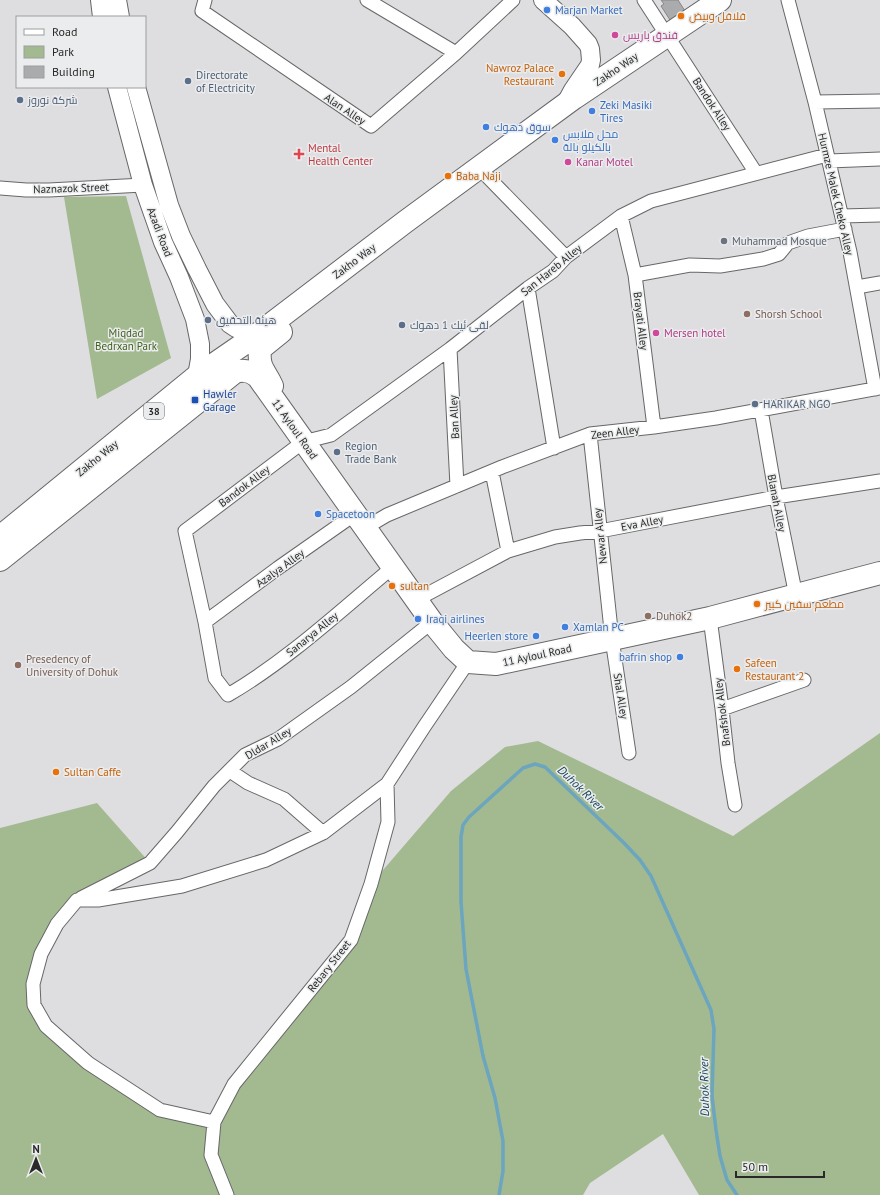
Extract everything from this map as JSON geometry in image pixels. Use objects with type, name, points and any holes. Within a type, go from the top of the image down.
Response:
[{"type":"highway","name":"Zakho Way","points":[[0,537],[197,376],[258,334],[566,103],[720,0]]},
{"type":"highway","points":[[281,410],[271,384],[262,370],[260,349],[300,316],[310,303],[314,291]]},
{"type":"highway","name":"11 Ayloul Road","points":[[235,372],[245,370],[254,374],[432,622],[454,649],[468,662],[496,664],[710,618],[880,573]]},
{"type":"highway","name":"Zakho Way","points":[[0,560],[235,372]]},
{"type":"main road","points":[[100,0],[102,16]]},
{"type":"main road","points":[[543,0],[572,26],[588,44],[590,49],[590,65],[566,103]]},
{"type":"main road","name":"Azadi Road","points":[[118,88],[143,184],[163,242],[179,277],[195,319],[200,344],[200,359],[197,376]]},
{"type":"main road","name":"Azadi Road","points":[[136,88],[169,205],[181,236],[215,304],[230,324],[247,332],[258,334]]},
{"type":"main road","points":[[195,319],[201,320],[211,315],[215,304]]},
{"type":"street","points":[[366,0],[456,53]]},
{"type":"street","name":"Alan Alley","points":[[203,5],[371,126],[456,53],[513,0]]},
{"type":"street","name":"Bandok Alley","points":[[644,0],[756,173]]},
{"type":"street","name":"Hurmze Malek Cheko Alley","points":[[788,0],[815,102],[842,216],[878,389]]},
{"type":"street","points":[[815,102],[880,101]]},
{"type":"street","name":"San Hareb Alley","points":[[303,442],[331,435],[450,349],[553,270],[566,257],[621,216],[651,201],[756,173],[828,158],[880,159]]},
{"type":"street","points":[[479,168],[566,257]]},
{"type":"street","name":"Naznazok Street","points":[[0,188],[49,190],[143,184]]},
{"type":"street","points":[[842,216],[880,215]]},
{"type":"street","name":"Brayati Alley","points":[[621,216],[635,275],[654,427]]},
{"type":"street","points":[[635,275],[690,265],[720,266],[763,259],[779,254],[788,243],[808,236],[845,229]]},
{"type":"street","points":[[857,287],[880,283]]},
{"type":"street","points":[[528,288],[554,448]]},
{"type":"street","name":"Ban Alley","points":[[450,349],[457,486]]},
{"type":"street","name":"Zeen Alley","points":[[360,521],[387,515],[590,434],[654,427],[878,389]]},
{"type":"street","name":"Blanah Alley","points":[[761,410],[776,497],[796,596]]},
{"type":"street","name":"Newar Alley","points":[[590,434],[612,639]]},
{"type":"street","name":"Bandok Alley","points":[[205,622],[185,531],[303,442]]},
{"type":"street","points":[[492,472],[508,552]]},
{"type":"street","name":"Eva Alley","points":[[416,600],[508,552],[555,537],[600,531],[776,497],[880,481]]},
{"type":"street","name":"Azalya Alley","points":[[205,622],[278,568],[360,521]]},
{"type":"street","name":"Sanarya Alley","points":[[205,622],[216,678],[228,695],[290,653],[393,567]]},
{"type":"street","name":"Bnafshok Alley","points":[[710,618],[728,763],[735,804]]},
{"type":"street","name":"Dldar Alley","points":[[77,900],[150,863],[214,786],[245,756],[278,739],[351,687],[432,622]]},
{"type":"street","name":"Shal Alley","points":[[612,639],[630,754]]},
{"type":"street","points":[[214,1122],[160,1110],[88,1063],[46,1026],[34,1005],[33,984],[40,954],[57,924],[77,900],[98,900],[182,886],[266,860],[323,833],[387,784],[468,662]]},
{"type":"street","points":[[722,709],[804,680]]},
{"type":"street","points":[[230,771],[248,783],[284,799],[323,833]]},
{"type":"street","name":"Rebary Street","points":[[227,1195],[211,1155],[214,1122],[234,1084],[351,940],[371,884],[388,822],[387,784]]},
{"type":"green space","name":"Miqdad Bedrxan Park","points":[[126,196],[171,358],[97,399],[64,197]]},
{"type":"green space","points":[[880,733],[880,1195],[699,1195],[663,1134],[590,1183],[583,1195],[0,1195],[0,828],[97,803],[150,863],[77,900],[57,923],[33,984],[46,1026],[160,1110],[213,1122],[351,940],[371,884],[451,791],[505,747],[538,741],[733,836]]},
{"type":"building","points":[[661,0],[678,0],[685,11],[670,20],[661,6],[664,4]]},
{"type":"waterway","name":"Duhok River","points":[[499,1195],[503,1171],[503,1141],[495,1098],[483,1056],[466,969],[461,902],[461,837],[463,825],[469,817],[523,768],[535,764],[545,767],[624,843],[640,860],[651,876],[711,1010],[714,1029],[712,1096],[716,1130],[720,1156],[727,1180],[737,1195]]},
{"type":"place","name":"Marjan Market","points":[[547,10]]},
{"type":"place","name":"فلافل وبيض","points":[[681,16]]},
{"type":"place","name":"فندق باريس","points":[[615,35]]},
{"type":"place","name":"Nawroz Palace Restaurant","points":[[562,74]]},
{"type":"place","name":"Directorate of Electricity","points":[[188,81]]},
{"type":"place","name":"شركة نوروز","points":[[20,100]]},
{"type":"place","name":"Zeki Masiki Tires","points":[[592,111]]},
{"type":"place","name":"سوق دهوك","points":[[486,127]]},
{"type":"place","name":"محل ملابس بالكيلو بالة","points":[[555,140]]},
{"type":"place","name":"Mental Health Center","points":[[299,154]]},
{"type":"place","name":"Kanar Motel","points":[[568,162]]},
{"type":"place","name":"Baba Naji","points":[[448,176]]},
{"type":"place","name":"Muhammad Mosque","points":[[724,241]]},
{"type":"place","name":"Shorsh School","points":[[747,314]]},
{"type":"place","name":"هيئة التحقيق","points":[[208,320]]},
{"type":"place","name":"لقى ئيك 1 دهوك","points":[[402,325]]},
{"type":"place","name":"Mersen hotel","points":[[656,333]]},
{"type":"place","name":"Hawler Garage","points":[[195,400]]},
{"type":"place","name":"HARIKAR NGO","points":[[755,404]]},
{"type":"place","name":"Region Trade Bank","points":[[337,452]]},
{"type":"place","name":"Spacetoon","points":[[318,514]]},
{"type":"place","name":"sultan","points":[[392,586]]},
{"type":"place","name":"مطعم سفين كبير","points":[[757,604]]},
{"type":"place","name":"Duhok2","points":[[648,616]]},
{"type":"place","name":"Iraqi airlines","points":[[418,619]]},
{"type":"place","name":"Xamlan PC","points":[[565,627]]},
{"type":"place","name":"Heerlen store","points":[[536,636]]},
{"type":"place","name":"bafrin shop","points":[[680,657]]},
{"type":"place","name":"Presedency of University of Dohuk","points":[[18,665]]},
{"type":"place","name":"Safeen Restaurant 2","points":[[737,669]]},
{"type":"place","name":"Sultan Caffe","points":[[56,772]]}]
